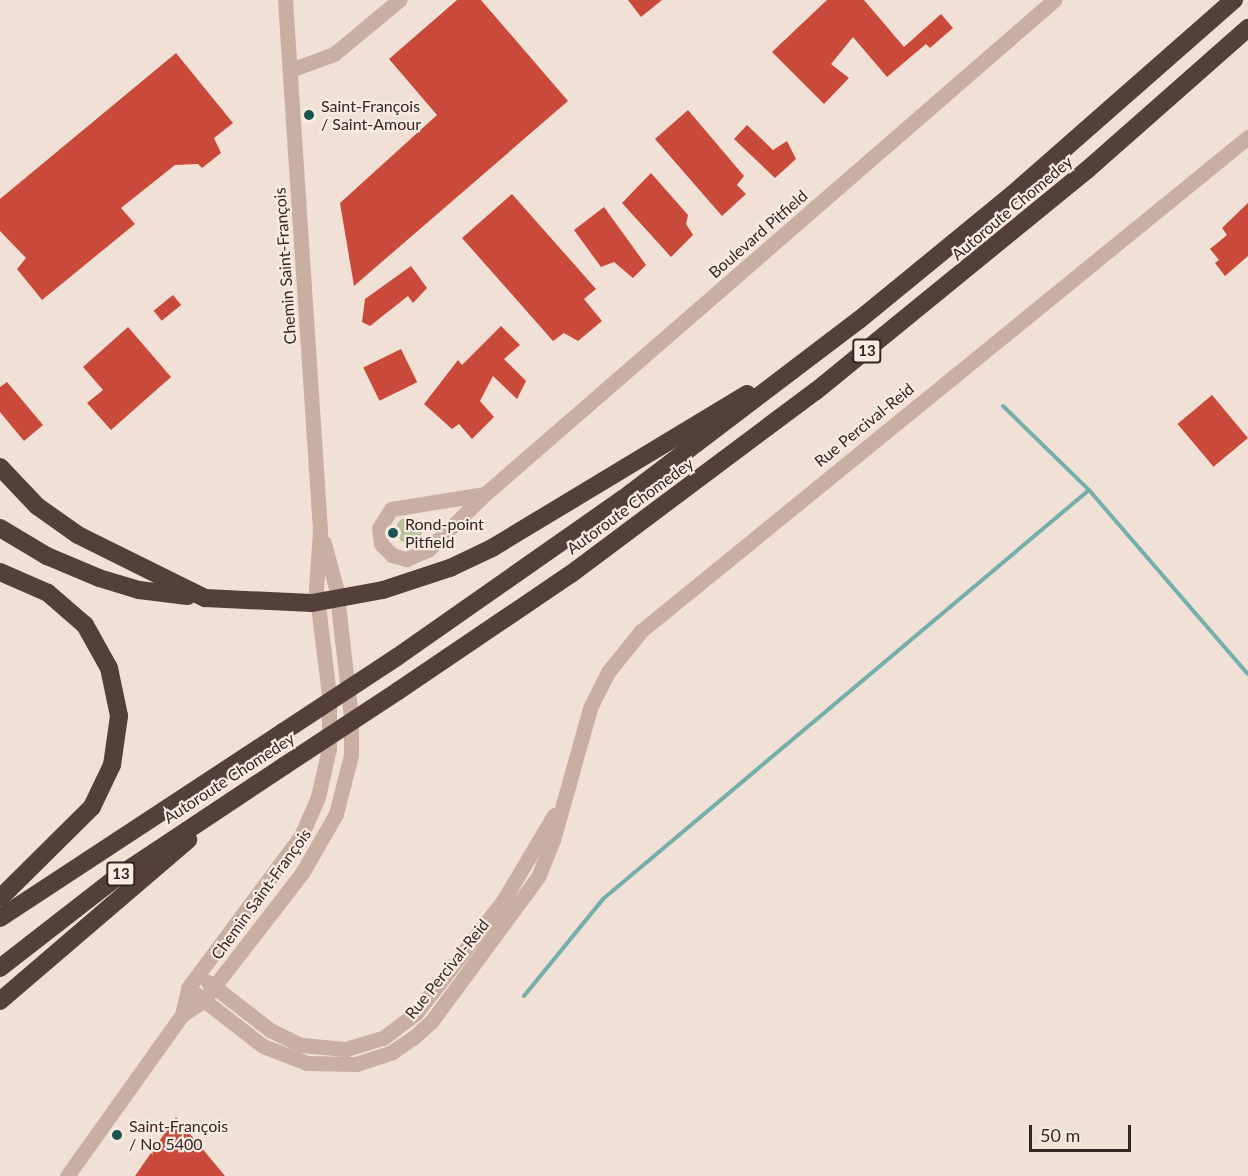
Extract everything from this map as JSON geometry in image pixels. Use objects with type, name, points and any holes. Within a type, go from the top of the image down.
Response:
[{"type":"highway","name":"Autoroute Chomedey","points":[[0,918],[397,657],[590,523],[816,353],[1014,193],[1234,0]]},
{"type":"highway","name":"Autoroute Chomedey","points":[[0,968],[117,877],[563,580],[816,391],[1088,170],[1248,28]]},
{"type":"highway","points":[[0,528],[47,556],[99,578],[139,590],[205,598],[312,603],[383,590],[450,568],[492,548],[816,353]]},
{"type":"highway","points":[[0,467],[37,506],[78,535],[205,598]]},
{"type":"highway","points":[[0,572],[48,593],[85,625],[109,668],[119,716],[112,765],[92,807],[0,898]]},
{"type":"highway","points":[[0,1001],[249,789]]},
{"type":"street","name":"Chemin Saint-François","points":[[182,1015],[188,988],[290,854],[311,817],[324,778],[331,730],[316,589],[320,530],[285,0]]},
{"type":"street","points":[[290,70],[334,54],[399,0]]},
{"type":"street","name":"Boulevard Pitfield","points":[[485,494],[391,509],[379,528],[381,544],[399,557],[421,554],[485,494],[1054,0]]},
{"type":"street","name":"Rue Percival-Reid","points":[[188,988],[263,1046],[307,1063],[356,1064],[403,1046],[431,1022],[530,892],[553,840],[595,697],[624,650],[649,623],[1248,137]]},
{"type":"street","name":"Chemin Saint-François","points":[[67,1176],[182,1015],[203,1001],[316,854],[336,814],[348,775],[352,735],[346,659],[336,588],[320,530]]},
{"type":"street","name":"Rue Percival-Reid","points":[[198,974],[270,1030],[301,1045],[346,1048],[393,1032],[424,1004],[503,901],[539,844],[567,788]]},
{"type":"green space","points":[[409,517],[418,521],[422,530],[418,539],[409,543],[400,539],[396,530],[400,521]]},
{"type":"building","points":[[457,0],[481,0],[568,101],[354,286],[340,203],[437,115],[389,59]]},
{"type":"building","points":[[628,0],[662,0],[641,17]]},
{"type":"building","points":[[827,0],[864,0],[904,47],[941,14],[953,28],[930,48],[926,44],[887,77],[853,37],[831,64],[849,78],[824,104],[772,52]]},
{"type":"building","points":[[176,53],[233,123],[214,138],[221,153],[202,168],[198,164],[175,165],[121,208],[135,224],[42,300],[17,269],[26,258],[0,231],[0,199]]},
{"type":"building","points":[[688,110],[744,176],[737,185],[746,194],[722,216],[655,139]]},
{"type":"building","points":[[747,125],[773,150],[787,141],[796,159],[775,178],[734,139]]},
{"type":"building","points":[[651,173],[688,215],[686,224],[693,235],[671,257],[622,203]]},
{"type":"building","points":[[512,194],[596,289],[584,299],[602,321],[578,341],[564,333],[553,341],[462,238]]},
{"type":"building","points":[[1248,203],[1248,256],[1225,276],[1215,263],[1219,260],[1210,249],[1227,235],[1222,228]]},
{"type":"building","points":[[604,207],[646,265],[633,278],[614,262],[601,267],[574,230]]},
{"type":"building","points":[[411,266],[427,288],[413,303],[408,296],[370,326],[362,322],[365,299]]},
{"type":"building","points":[[173,295],[181,305],[162,321],[154,311]]},
{"type":"building","points":[[501,326],[520,345],[504,359],[526,381],[517,399],[493,376],[480,401],[494,417],[472,439],[459,424],[452,429],[424,404],[458,360],[462,365]]},
{"type":"building","points":[[128,327],[171,377],[111,430],[87,403],[103,390],[83,367]]},
{"type":"building","points":[[401,349],[417,382],[379,401],[363,367]]},
{"type":"building","points":[[7,382],[43,425],[24,441],[0,412],[0,387]]},
{"type":"building","points":[[1212,395],[1248,438],[1214,467],[1178,424]]},
{"type":"building","points":[[176,1117],[225,1176],[135,1176]]},
{"type":"waterway","points":[[1003,406],[1089,490],[1248,674]]},
{"type":"waterway","points":[[524,996],[603,899],[1089,490]]},
{"type":"place","name":"Saint-François / Saint-Amour","points":[[309,115]]},
{"type":"place","name":"Rond-point Pitfield","points":[[393,533]]},
{"type":"place","name":"Saint-François / No 5400","points":[[117,1135]]}]
